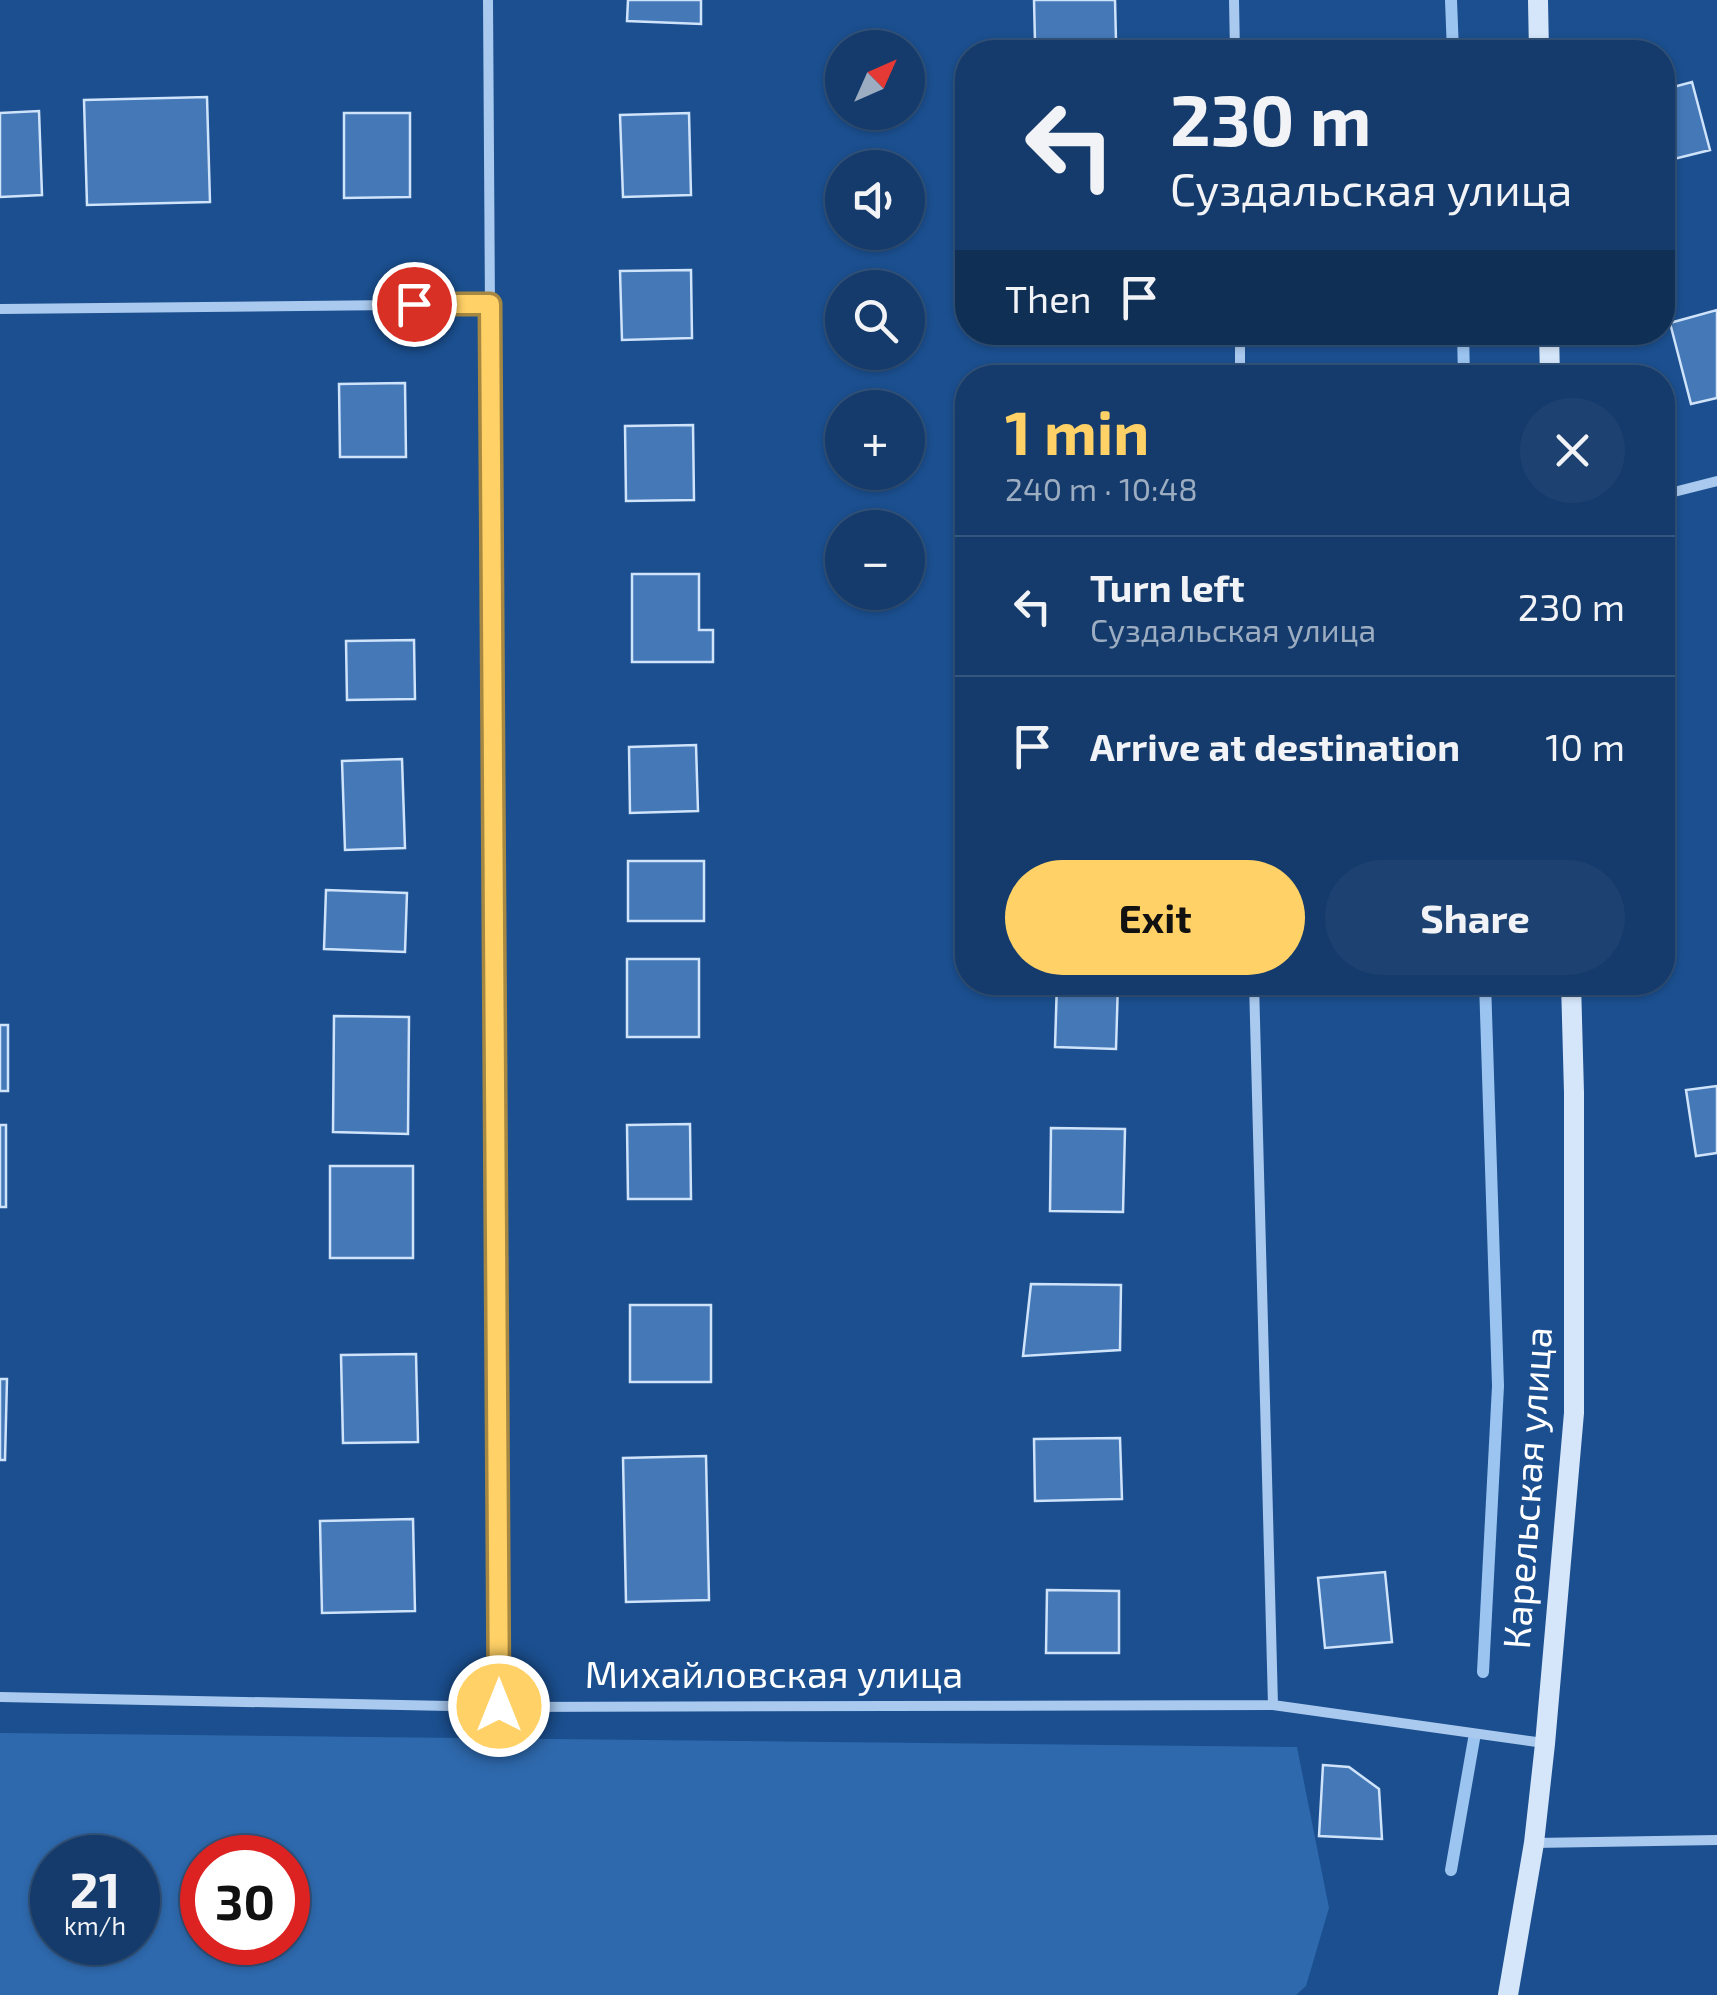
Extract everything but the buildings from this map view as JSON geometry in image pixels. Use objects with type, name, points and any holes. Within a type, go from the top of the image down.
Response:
[{"type":"main road","points":[[1538,0],[1539,40]]},
{"type":"main road","name":"Карельская улица","points":[[1508,1995],[1534,1843],[1574,1414],[1571,995]]},
{"type":"street","points":[[488,0],[499,1706]]},
{"type":"street","points":[[1234,0],[1235,40]]},
{"type":"street","points":[[0,309],[490,304]]},
{"type":"street","points":[[1675,491],[1717,480]]},
{"type":"street","points":[[1254,995],[1273,1705]]},
{"type":"street","name":"Михайловская улица","points":[[0,1697],[499,1706],[1273,1705],[1545,1744]]},
{"type":"street","points":[[1534,1843],[1717,1840]]},
{"type":"shaded area","points":[[0,1733],[1297,1747],[1329,1908],[1306,1986],[1296,1995],[0,1995]]},
{"type":"waterway","points":[[1451,0],[1453,40]]},
{"type":"waterway","points":[[1463,345],[1464,365]]},
{"type":"waterway","points":[[1483,1672],[1498,1386],[1485,995]]},
{"type":"waterway","points":[[1451,1870],[1474,1739]]},
{"type":"route","points":[[414,304],[490,304],[499,1706]]}]
